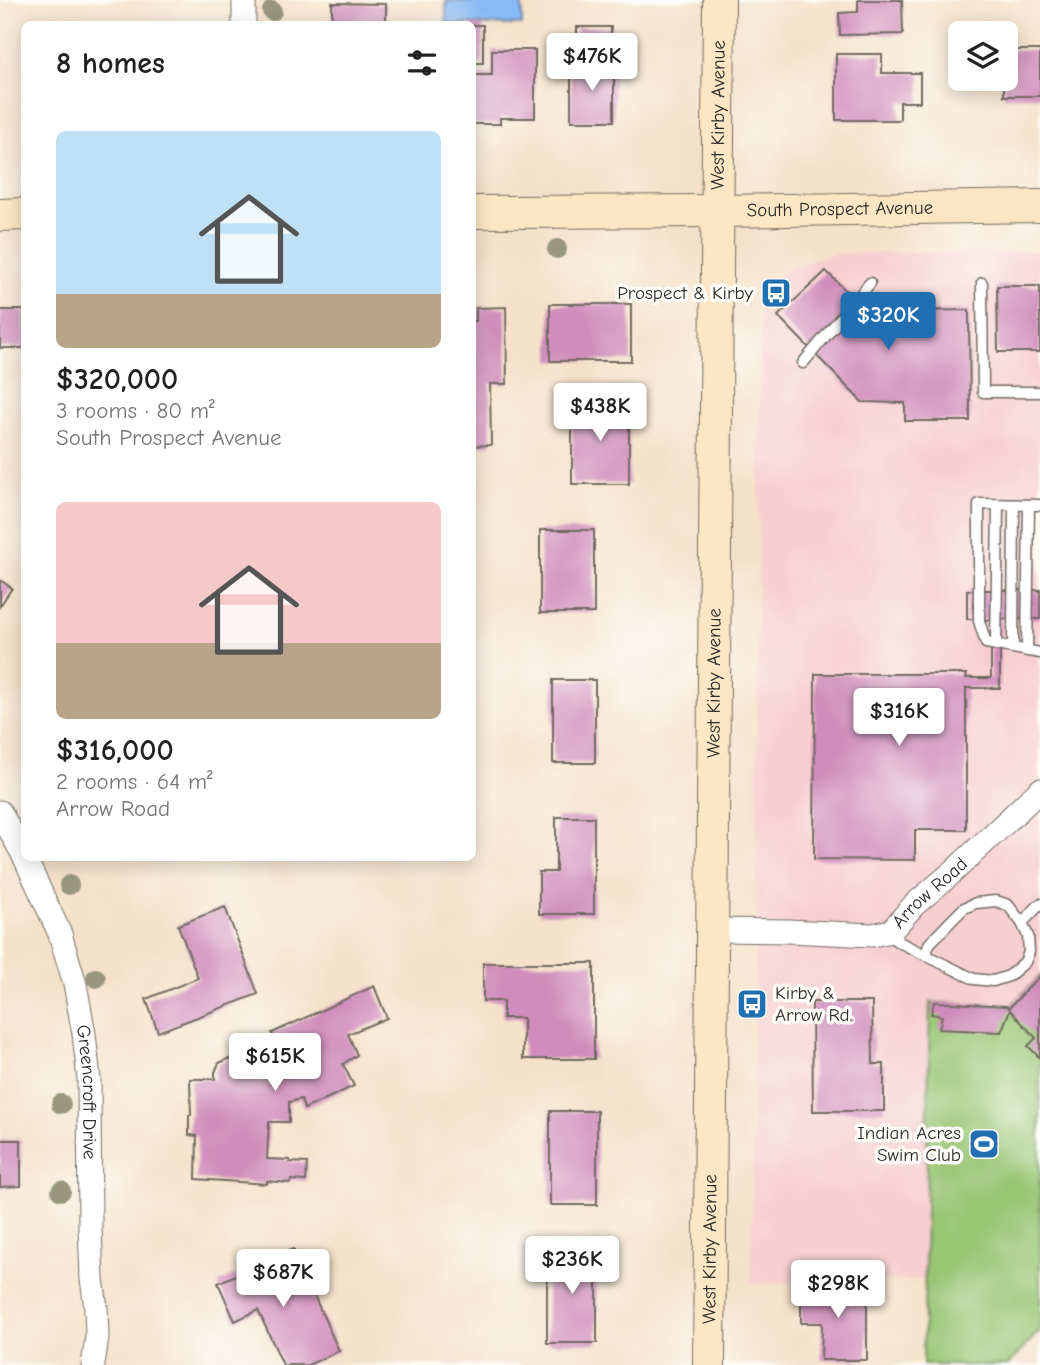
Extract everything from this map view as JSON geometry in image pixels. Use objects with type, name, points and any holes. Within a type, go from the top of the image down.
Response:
[{"type":"main road","name":"West Kirby Avenue","points":[[709,1365],[719,0]]},
{"type":"main road","name":"South Prospect Avenue","points":[[476,212],[1040,206]]},
{"type":"main road","points":[[0,215],[21,215]]},
{"type":"street","points":[[244,0],[244,21]]},
{"type":"street","name":"Arrow Road","points":[[712,930],[872,934],[891,931],[914,905],[1040,790]]},
{"type":"street","name":"Greencroft Drive","points":[[0,812],[21,850]]},
{"type":"street","name":"Greencroft Drive","points":[[27,861],[60,934],[75,984],[84,1034],[89,1079],[90,1228],[97,1337],[93,1365]]},
{"type":"street","name":"Greencroft Drive","points":[[97,1337],[112,1365]]},
{"type":"lane","points":[[803,363],[870,283]]},
{"type":"lane","points":[[982,283],[983,392],[1040,392]]},
{"type":"lane","points":[[1027,651],[1035,505],[979,504],[979,621],[986,643],[1027,651],[1040,653]]},
{"type":"lane","points":[[996,645],[998,505]]},
{"type":"lane","points":[[1013,648],[1014,505]]},
{"type":"lane","points":[[886,933],[897,940],[926,955],[974,979],[993,981],[1009,976],[1025,962],[1029,953],[1028,936],[1008,905],[996,901],[976,903],[964,908],[951,921],[929,944],[926,955]]},
{"type":"lane","points":[[1022,923],[1040,904]]},
{"type":"shaded area","points":[[1040,252],[1040,1330],[1008,1365],[923,1365],[924,1280],[751,1284],[762,303],[769,288],[781,273],[797,265],[839,253]]},
{"type":"green space","name":"Indian Acres Swim Club","points":[[1040,976],[1040,1330],[1008,1365],[923,1365],[930,1002],[1009,1008]]},
{"type":"water","points":[[446,1],[522,2],[522,25],[446,21]]},
{"type":"building","points":[[858,0],[902,0],[903,34],[840,35],[839,13],[858,12]]},
{"type":"building","points":[[332,3],[386,4],[386,21],[332,21]]},
{"type":"building","points":[[476,25],[483,25],[483,63],[476,63]]},
{"type":"building","points":[[577,27],[611,27],[611,60],[577,59]]},
{"type":"building","points":[[492,50],[535,50],[535,118],[500,118],[500,124],[476,124],[476,75],[492,75]]},
{"type":"building","points":[[1018,50],[1040,50],[1040,96],[1004,96],[1004,91],[1018,91]]},
{"type":"building","points":[[836,54],[882,54],[882,73],[920,73],[920,102],[900,102],[900,120],[836,120]]},
{"type":"building","points":[[571,65],[614,65],[614,121],[571,121]]},
{"type":"building","points":[[826,271],[891,335],[905,335],[904,311],[969,310],[970,421],[905,421],[905,403],[862,402],[778,316]]},
{"type":"building","points":[[997,286],[1040,286],[1040,352],[998,352]]},
{"type":"building","points":[[550,304],[631,304],[631,361],[550,361]]},
{"type":"building","points":[[506,307],[507,384],[490,384],[491,445],[476,446],[476,308]]},
{"type":"building","points":[[0,310],[21,310],[21,348],[0,348]]},
{"type":"building","points":[[572,402],[629,402],[629,484],[572,484]]},
{"type":"building","points":[[540,530],[594,530],[594,613],[540,613]]},
{"type":"building","points":[[0,580],[12,588],[0,606]]},
{"type":"building","points":[[967,590],[1040,590],[1040,619],[1000,619],[1000,688],[966,688],[966,830],[915,830],[915,860],[814,859],[815,674],[967,674],[966,678],[991,678],[991,620],[967,619]]},
{"type":"building","points":[[553,680],[595,680],[595,763],[553,763]]},
{"type":"building","points":[[556,817],[594,817],[594,914],[539,914],[539,872],[556,872]]},
{"type":"building","points":[[225,907],[258,994],[158,1032],[146,999],[198,978],[178,925]]},
{"type":"building","points":[[483,963],[594,963],[594,1059],[523,1059],[523,1018],[503,1018],[503,1001],[483,1001]]},
{"type":"building","points":[[1040,976],[1040,1058],[1028,1046],[1036,1038],[1010,1010],[1001,1032],[939,1029],[942,1016],[931,1014],[934,1002],[1009,1008]]},
{"type":"building","points":[[374,986],[387,1018],[348,1034],[357,1055],[343,1064],[354,1086],[304,1109],[301,1099],[289,1102],[289,1122],[269,1122],[267,1159],[307,1163],[306,1181],[267,1181],[267,1184],[196,1179],[197,1136],[189,1135],[190,1079],[215,1079],[219,1063],[228,1059],[269,1065],[282,1061],[272,1033]]},
{"type":"building","points":[[812,1002],[872,1002],[873,1064],[884,1064],[884,1111],[813,1111]]},
{"type":"building","points":[[550,1111],[597,1111],[597,1205],[550,1205]]},
{"type":"building","points":[[0,1140],[21,1140],[21,1186],[0,1187]]},
{"type":"building","points":[[547,1248],[597,1248],[597,1343],[547,1343]]},
{"type":"building","points":[[293,1249],[339,1351],[308,1365],[283,1365],[258,1310],[235,1321],[218,1283]]},
{"type":"building","points":[[801,1286],[867,1287],[867,1360],[821,1360],[822,1323],[801,1323]]},
{"type":"place","name":"Prospect & Kirby","points":[[776,293]]},
{"type":"place","name":"Kirby & Arrow Rd.","points":[[752,1004]]},
{"type":"place","name":"Indian Acres Swim Club","points":[[984,1144]]}]
